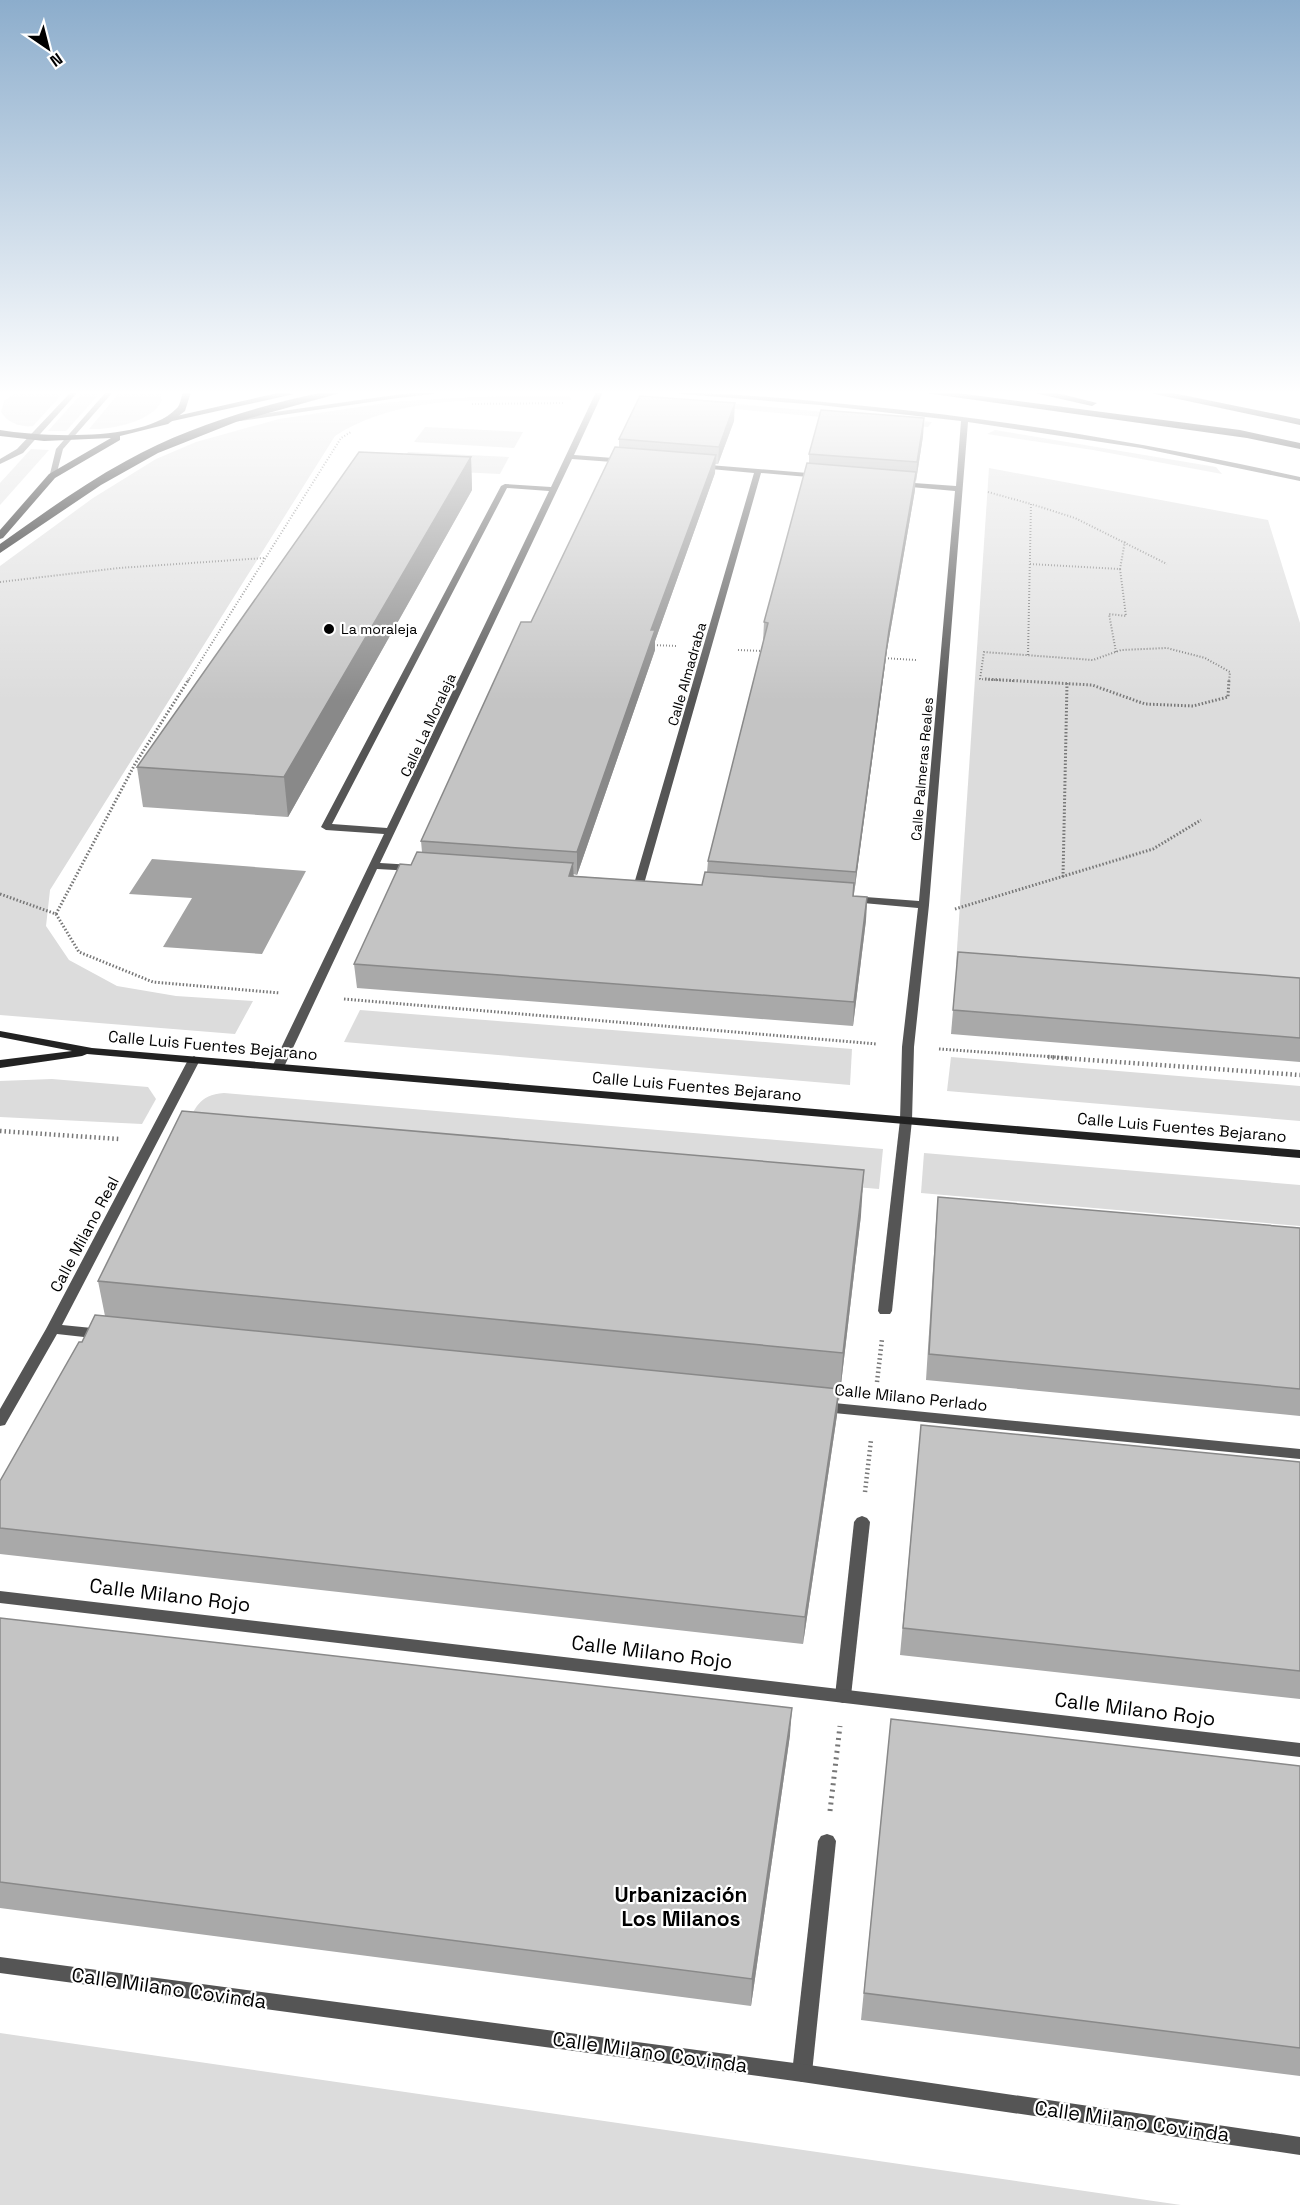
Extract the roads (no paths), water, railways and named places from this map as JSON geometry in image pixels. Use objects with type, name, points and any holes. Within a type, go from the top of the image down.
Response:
[{"type":"highway","points":[[0,549],[81,495]]},
{"type":"main road","points":[[0,536],[36,495]]},
{"type":"street","points":[[392,831],[326,827],[500,495]]},
{"type":"street","name":"Calle La Moraleja","points":[[278,1067],[310,996],[392,831],[552,495]]},
{"type":"street","name":"Calle Almadraba","points":[[651,885],[633,884],[751,495]]},
{"type":"street","name":"Calle Palmeras Reales","points":[[885,1311],[906,1120],[908,1047],[924,905],[959,495]]},
{"type":"street","points":[[375,866],[421,869]]},
{"type":"street","points":[[841,899],[924,905]]},
{"type":"street","points":[[0,1034],[92,1051]]},
{"type":"street","points":[[0,1064],[92,1051]]},
{"type":"street","name":"Calle Luis Fuentes Bejarano","points":[[92,1051],[1300,1154]]},
{"type":"street","name":"Calle Milano Real","points":[[0,1421],[53,1329],[194,1060]]},
{"type":"street","points":[[53,1329],[114,1335]]},
{"type":"street","name":"Calle Milano Perlado","points":[[815,1406],[1300,1454]]},
{"type":"street","points":[[843,1695],[862,1521]]},
{"type":"street","name":"Calle Milano Rojo","points":[[0,1597],[1300,1750]]},
{"type":"street","points":[[802,2073],[827,1841]]},
{"type":"street","name":"Calle Milano Covinda","points":[[0,1965],[802,2073],[1300,2146]]},
{"type":"place","name":"La moraleja","points":[[329,629]]},
{"type":"district","name":"Urbanización Los Milanos","points":[[681,1907]]}]
